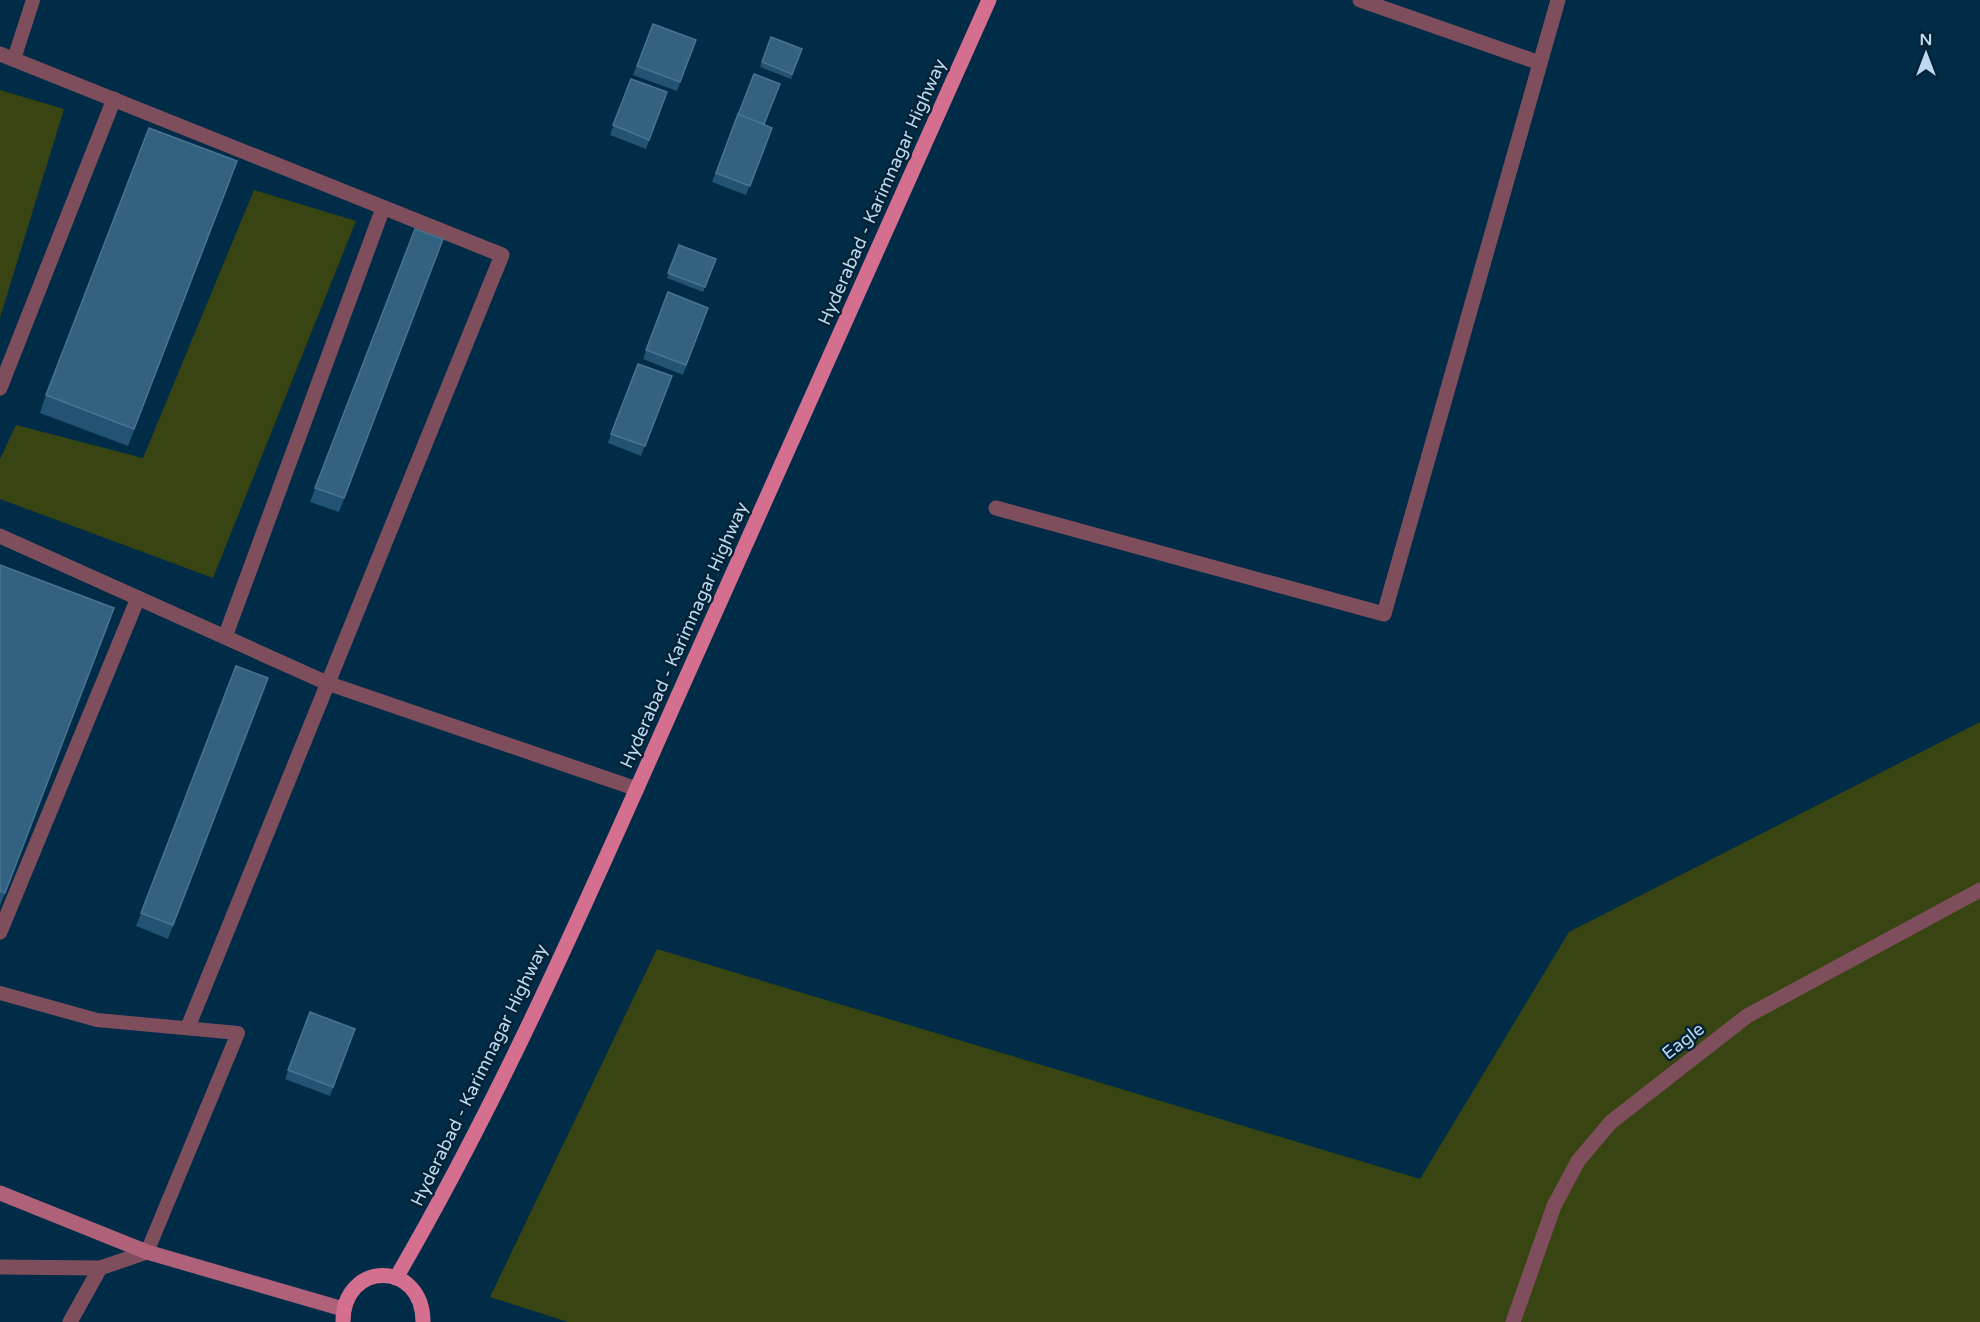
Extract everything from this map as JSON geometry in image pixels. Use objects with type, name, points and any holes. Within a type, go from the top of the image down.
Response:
[{"type":"main road","name":"Hyderabad - Karimnagar Highway","points":[[396,1278],[429,1222],[513,1059],[637,789],[989,0]]},
{"type":"main road","points":[[0,1193],[147,1252],[343,1315],[347,1296],[356,1285],[369,1278],[384,1275],[396,1278],[408,1284],[417,1295],[423,1308],[423,1322]]},
{"type":"street","points":[[1360,0],[1540,63]]},
{"type":"street","points":[[996,508],[1384,614],[1558,0]]},
{"type":"street","points":[[7,56],[502,255],[188,1027]]},
{"type":"street","points":[[0,388],[114,99]]},
{"type":"street","points":[[225,637],[383,208]]},
{"type":"street","points":[[0,536],[327,683],[637,789]]},
{"type":"street","points":[[0,932],[138,598]]},
{"type":"street","name":"Eagle","points":[[1513,1322],[1554,1206],[1578,1161],[1611,1122],[1747,1016],[1980,890]]},
{"type":"street","points":[[0,1267],[100,1268],[147,1252]]},
{"type":"street","points":[[70,1322],[100,1268]]},
{"type":"lane","points":[[7,56],[33,0]]},
{"type":"lane","points":[[0,993],[97,1020],[238,1033],[147,1252]]},
{"type":"green space","points":[[0,90],[64,109],[0,318]]},
{"type":"green space","points":[[254,190],[356,221],[213,578],[0,499],[0,459],[16,425],[143,458]]},
{"type":"green space","points":[[1980,722],[1980,1322],[568,1322],[490,1297],[657,949],[1420,1179],[1569,932]]},
{"type":"building","points":[[653,24],[696,40],[680,82],[637,66]]},
{"type":"building","points":[[771,37],[802,49],[792,74],[762,62]]},
{"type":"building","points":[[754,74],[780,84],[764,124],[738,115]]},
{"type":"building","points":[[631,79],[667,92],[649,140],[613,125]]},
{"type":"building","points":[[738,114],[772,128],[750,186],[716,173]]},
{"type":"building","points":[[149,128],[237,161],[134,429],[46,395]]},
{"type":"building","points":[[415,229],[443,239],[344,498],[315,488]]},
{"type":"building","points":[[679,245],[716,259],[705,287],[668,273]]},
{"type":"building","points":[[668,292],[708,308],[686,365],[646,350]]},
{"type":"building","points":[[638,364],[672,376],[645,446],[611,434]]},
{"type":"building","points":[[0,565],[114,608],[5,893],[0,891]]},
{"type":"building","points":[[236,666],[268,678],[173,925],[141,913]]},
{"type":"building","points":[[310,1012],[355,1029],[333,1087],[288,1070]]}]
